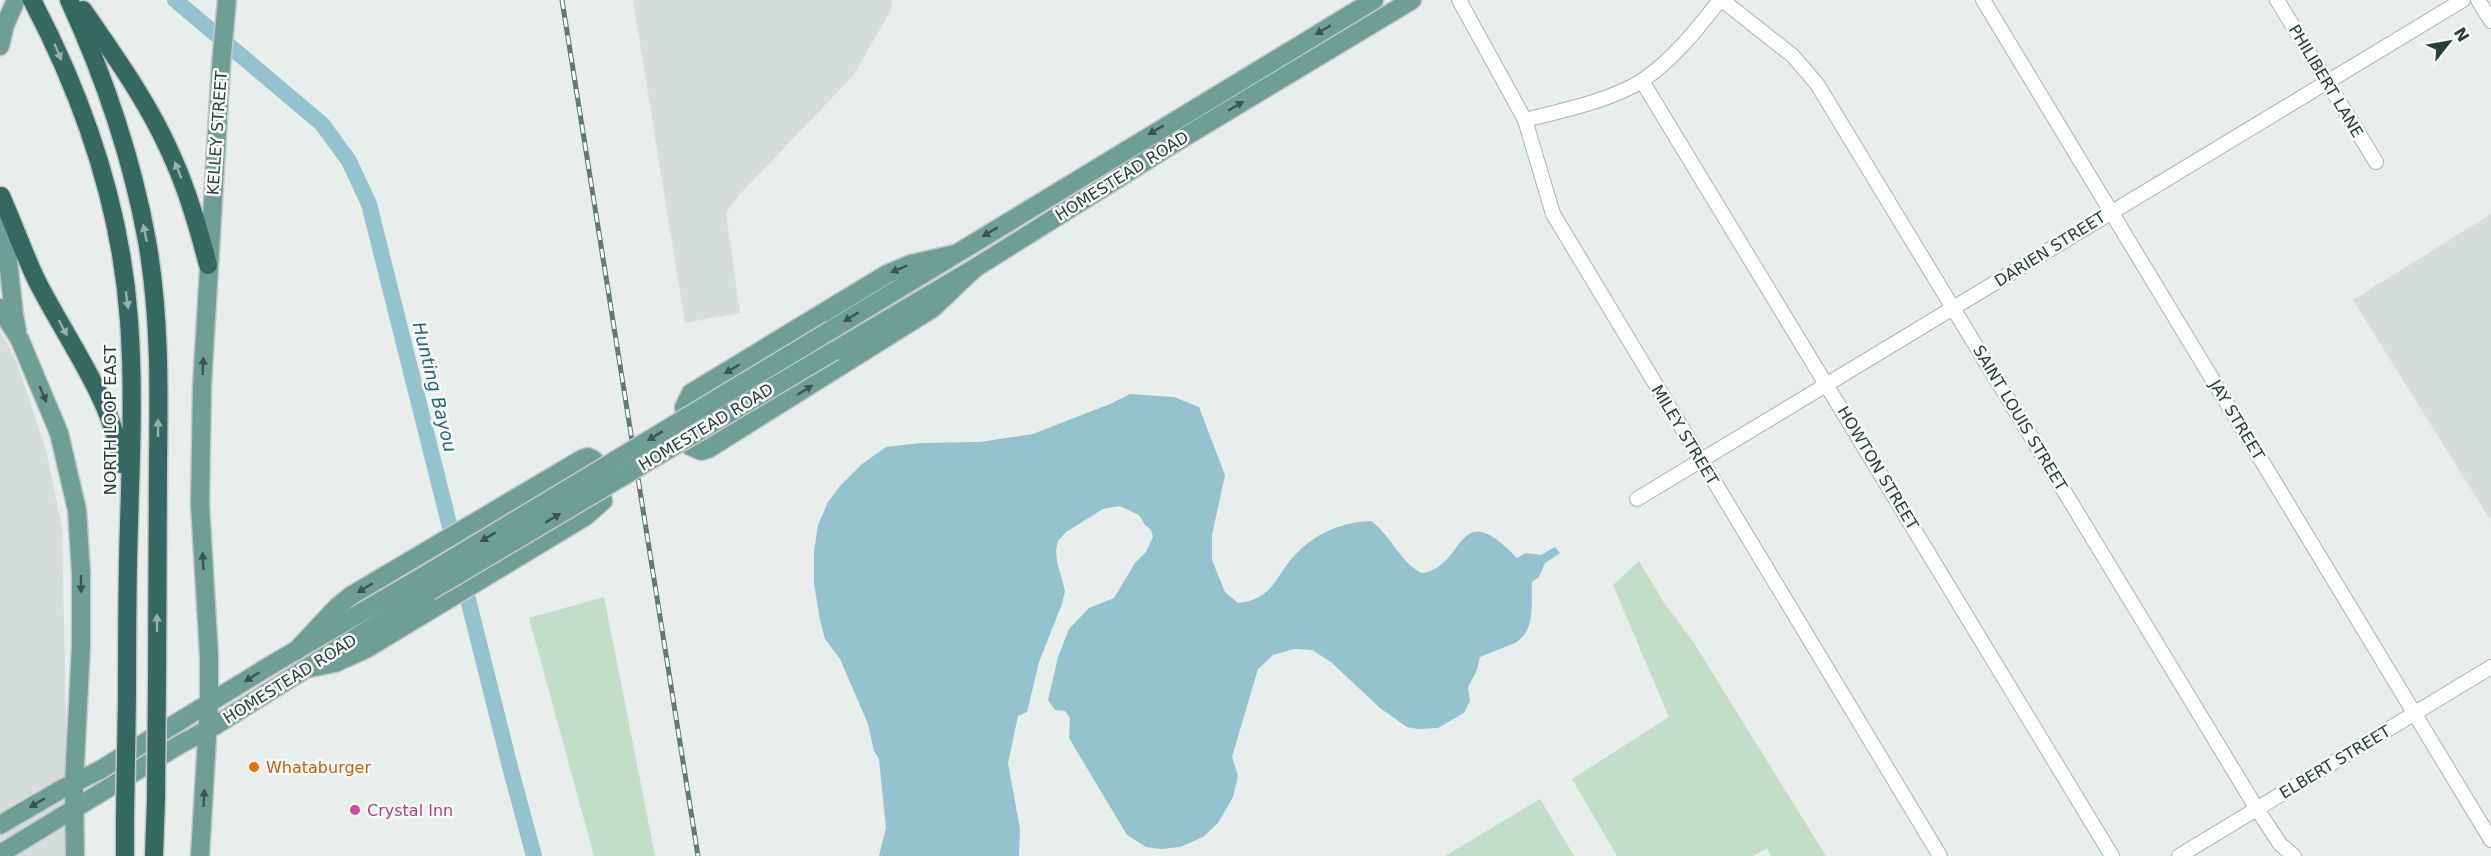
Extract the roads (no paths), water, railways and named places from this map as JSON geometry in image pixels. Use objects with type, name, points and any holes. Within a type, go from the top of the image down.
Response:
[{"type":"highway","name":"NORTH LOOP EAST","points":[[32,0],[52,37],[91,137],[105,183],[120,250],[129,318],[133,389],[128,528],[125,856]]},
{"type":"highway","points":[[69,0],[101,76],[118,128],[147,241],[154,301],[159,400],[154,856]]},
{"type":"highway","points":[[75,0],[147,108],[170,150],[188,195],[208,265]]},
{"type":"highway","points":[[1,193],[35,277],[107,410],[119,443],[128,528]]},
{"type":"main road","points":[[0,46],[5,25],[16,0]]},
{"type":"main road","name":"KELLEY STREET","points":[[201,856],[209,704],[200,504],[202,386],[208,265],[227,0]]},
{"type":"main road","name":"HOMESTEAD ROAD","points":[[0,854],[305,669],[429,583],[831,330],[1374,0]]},
{"type":"main road","name":"HOMESTEAD ROAD","points":[[0,825],[100,770],[296,651],[429,583],[834,351],[975,268],[1168,147],[1412,0]]},
{"type":"main road","points":[[1,193],[14,315],[20,340]]},
{"type":"main road","points":[[955,254],[911,264],[887,273],[691,393],[684,408],[690,446],[701,452],[708,449],[836,371],[933,308],[975,268]]},
{"type":"main road","points":[[0,308],[20,340],[59,433],[77,510],[81,573],[81,646],[73,809],[75,856]]},
{"type":"main road","points":[[296,651],[338,606],[582,459],[588,457],[594,460],[603,493],[603,501],[597,509],[348,658],[305,669]]},
{"type":"street","name":"MILEY STREET","points":[[1459,0],[1525,120],[1553,214],[1940,856]]},
{"type":"street","points":[[1525,120],[1595,100],[1642,81],[1684,44],[1721,0]]},
{"type":"street","name":"SAINT LOUIS STREET","points":[[1721,0],[1793,56],[1816,84],[2257,809],[2280,844],[2294,856]]},
{"type":"street","name":"JAY STREET","points":[[1983,0],[2491,840]]},
{"type":"street","name":"PHILIBERT LANE","points":[[2277,0],[2376,162]]},
{"type":"street","name":"DARIEN STREET","points":[[1637,499],[2463,0]]},
{"type":"street","points":[[2478,0],[2491,21]]},
{"type":"street","name":"HOWTON STREET","points":[[1642,81],[2112,856]]},
{"type":"street","name":"ELBERT STREET","points":[[2179,856],[2491,667]]},
{"type":"water","points":[[1130,394],[1174,397],[1199,407],[1225,475],[1212,535],[1212,560],[1225,592],[1238,603],[1251,601],[1268,591],[1291,559],[1314,538],[1351,523],[1371,521],[1401,556],[1422,573],[1436,568],[1447,559],[1463,539],[1472,533],[1482,532],[1497,540],[1517,558],[1526,553],[1541,555],[1555,547],[1560,553],[1545,563],[1539,577],[1532,582],[1531,616],[1526,631],[1515,643],[1480,657],[1477,670],[1468,687],[1470,701],[1464,713],[1438,728],[1407,727],[1380,708],[1331,662],[1312,650],[1294,649],[1273,655],[1258,669],[1232,757],[1238,776],[1233,797],[1218,823],[1203,837],[1180,847],[1161,849],[1146,847],[1127,835],[1069,738],[1070,718],[1065,711],[1055,710],[1048,700],[1058,657],[1069,629],[1089,608],[1114,598],[1135,563],[1146,552],[1153,537],[1151,530],[1139,515],[1120,506],[1103,509],[1066,532],[1058,541],[1057,562],[1065,591],[1039,662],[1027,712],[1018,716],[1008,763],[1020,829],[1019,856],[879,856],[886,828],[879,759],[874,751],[868,724],[840,659],[825,639],[814,584],[814,551],[818,525],[828,502],[862,464],[886,447],[921,443],[979,442],[1033,434]]},
{"type":"waterway","name":"Hunting Bayou","points":[[175,0],[322,124],[349,161],[369,204],[534,856]]},
{"type":"railway","points":[[562,0],[698,856]]},
{"type":"place","name":"Whataburger","points":[[254,767]]},
{"type":"place","name":"Crystal Inn","points":[[355,810]]}]
